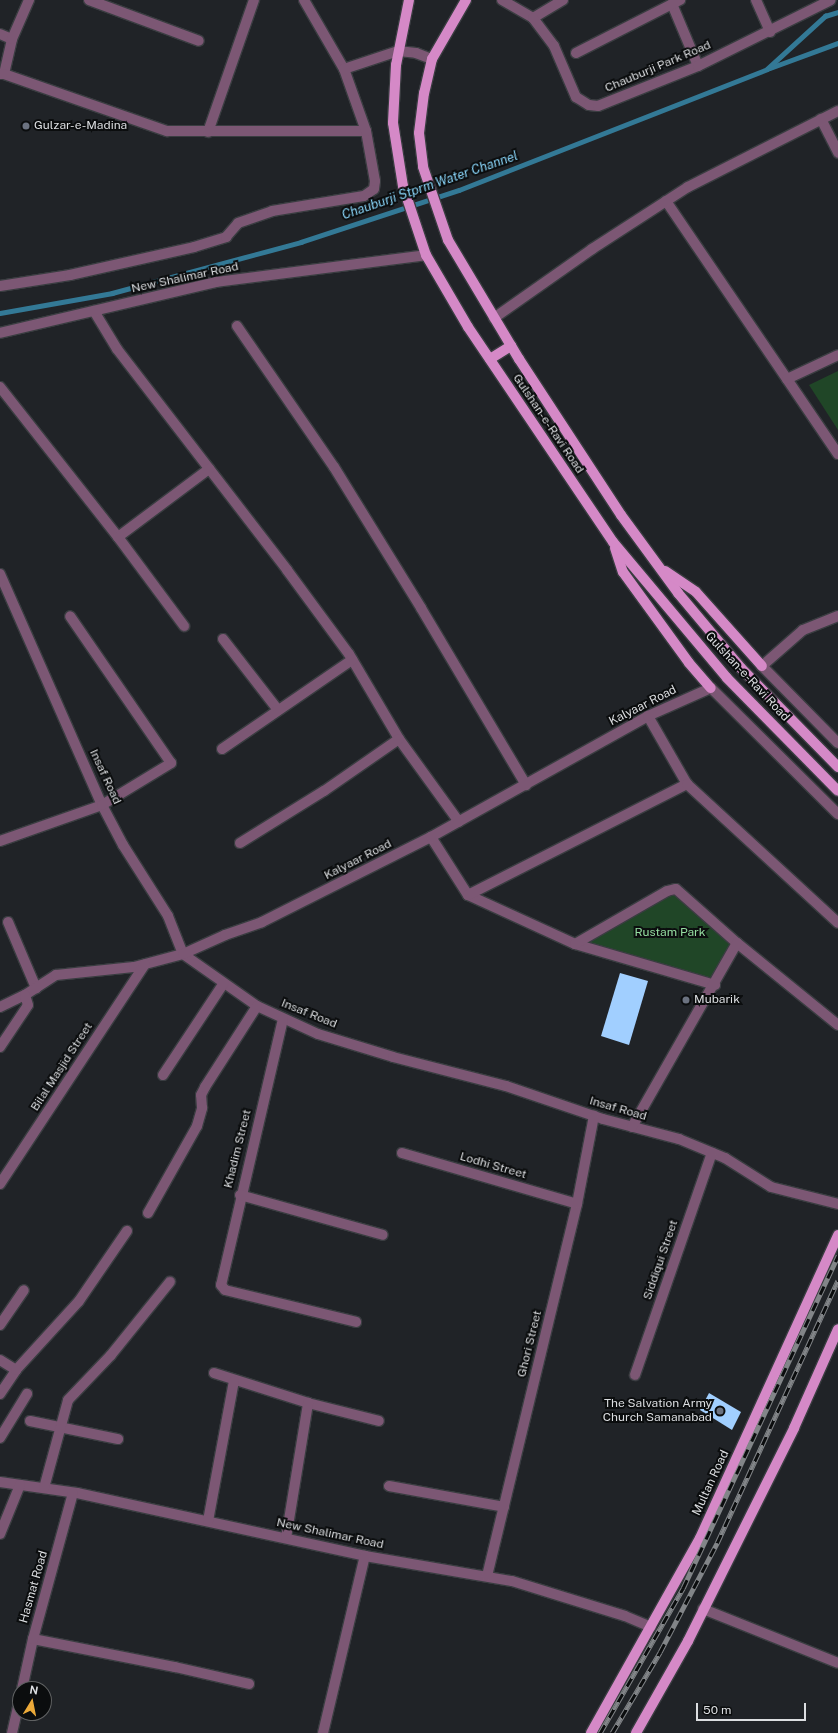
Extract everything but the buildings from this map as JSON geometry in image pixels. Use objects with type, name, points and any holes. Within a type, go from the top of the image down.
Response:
[{"type":"main road","name":"Gulshan-e-Ravi Road","points":[[409,0],[398,51],[393,122],[403,186],[421,244],[426,255],[468,327],[553,456],[613,542],[727,678],[838,791]]},
{"type":"main road","name":"Gulshan-e-Ravi Road","points":[[466,0],[432,59],[424,93],[419,133],[427,180],[448,240],[494,318],[621,515],[660,568],[740,668],[838,767]]},
{"type":"main road","points":[[490,359],[512,346]]},
{"type":"main road","points":[[613,542],[623,572],[689,663],[711,688]]},
{"type":"main road","points":[[660,568],[696,592],[762,666]]},
{"type":"main road","name":"Multan Road","points":[[592,1733],[700,1538],[838,1235]]},
{"type":"main road","points":[[636,1733],[688,1641],[794,1428],[838,1330]]},
{"type":"street","points":[[29,0],[12,39],[2,74],[166,131],[366,131]]},
{"type":"street","points":[[89,0],[199,41]]},
{"type":"street","points":[[208,132],[254,0]]},
{"type":"street","points":[[502,0],[533,18],[563,0]]},
{"type":"street","points":[[756,0],[770,32]]},
{"type":"street","name":"Chauburji Park Road","points":[[533,18],[554,46],[576,97],[589,105],[598,106],[698,66],[770,32],[831,0]]},
{"type":"street","points":[[0,286],[70,275],[194,247],[226,237],[238,223],[272,211],[364,196],[374,189],[375,181],[366,131],[344,69],[306,1]]},
{"type":"street","points":[[576,53],[676,2],[698,66]]},
{"type":"street","points":[[0,34],[12,39]]},
{"type":"street","points":[[344,69],[398,51],[416,53],[432,59]]},
{"type":"street","points":[[494,318],[688,187],[838,111]]},
{"type":"street","points":[[821,119],[838,153]]},
{"type":"street","points":[[666,201],[838,454]]},
{"type":"street","name":"New Shalimar Road","points":[[0,333],[216,282],[426,255]]},
{"type":"street","points":[[94,311],[117,349],[287,570],[352,660],[399,739],[459,822]]},
{"type":"street","points":[[237,326],[334,467],[421,608],[526,786]]},
{"type":"street","points":[[787,379],[838,355]]},
{"type":"street","points":[[0,387],[118,537],[184,626]]},
{"type":"street","points":[[118,537],[209,469]]},
{"type":"street","name":"Insaf Road","points":[[0,574],[3,589],[102,805],[123,845],[168,916],[183,954],[257,1006],[318,1034],[506,1086],[594,1116],[679,1139],[712,1153],[771,1188],[838,1204]]},
{"type":"street","points":[[0,841],[102,805],[171,763],[70,616]]},
{"type":"street","points":[[838,616],[803,630],[762,666],[838,743]]},
{"type":"street","points":[[223,639],[278,710]]},
{"type":"street","points":[[222,749],[352,660]]},
{"type":"street","points":[[711,688],[838,814]]},
{"type":"street","name":"Kalyaar Road","points":[[0,1007],[26,995],[56,975],[145,964],[183,954],[225,935],[262,922],[432,837],[526,786],[648,716],[711,688]]},
{"type":"street","points":[[648,716],[687,784],[838,923]]},
{"type":"street","points":[[240,843],[324,791],[399,739]]},
{"type":"street","points":[[468,895],[687,784]]},
{"type":"street","points":[[432,837],[468,895],[575,944],[715,985]]},
{"type":"street","points":[[575,944],[667,891],[676,889],[737,943],[838,1025]]},
{"type":"street","points":[[8,922],[36,988]]},
{"type":"street","points":[[632,1127],[715,985],[737,943]]},
{"type":"street","name":"Bilal Masjid Street","points":[[0,1184],[145,964]]},
{"type":"street","points":[[163,1075],[224,983]]},
{"type":"street","points":[[0,1047],[28,1005],[26,995]]},
{"type":"street","points":[[148,1213],[197,1126],[202,1108],[201,1095],[205,1087],[257,1006]]},
{"type":"street","name":"Khadim Street","points":[[283,1019],[240,1195],[220,1285],[224,1290],[356,1322]]},
{"type":"street","name":"Ghori Street","points":[[487,1576],[577,1204],[594,1116]]},
{"type":"street","name":"Lodhi Street","points":[[402,1153],[577,1204]]},
{"type":"street","name":"Siddiqui Street","points":[[635,1376],[712,1153]]},
{"type":"street","points":[[240,1195],[383,1235]]},
{"type":"street","points":[[0,1394],[16,1370],[79,1301],[127,1231]]},
{"type":"street","points":[[44,1488],[68,1400],[111,1355],[170,1282]]},
{"type":"street","points":[[0,1325],[24,1290]]},
{"type":"street","points":[[0,1360],[16,1370]]},
{"type":"street","points":[[214,1373],[308,1403],[379,1421]]},
{"type":"street","points":[[208,1521],[234,1380]]},
{"type":"street","points":[[0,1438],[27,1394]]},
{"type":"street","points":[[286,1538],[308,1403]]},
{"type":"street","points":[[30,1421],[118,1439]]},
{"type":"street","name":"New Shalimar Road","points":[[0,1482],[73,1493],[365,1556],[487,1576],[519,1583],[625,1616],[651,1627]]},
{"type":"street","points":[[0,1534],[20,1485]]},
{"type":"street","points":[[389,1486],[504,1507]]},
{"type":"street","name":"Hasmat Road","points":[[24,1681],[33,1639],[73,1493]]},
{"type":"street","points":[[323,1733],[365,1556]]},
{"type":"street","points":[[703,1609],[838,1663]]},
{"type":"street","points":[[33,1639],[175,1667],[249,1684]]},
{"type":"street","points":[[826,1658],[838,1670]]},
{"type":"street","points":[[12,1733],[15,1721]]},
{"type":"green space","points":[[838,371],[838,430],[809,385]]},
{"type":"green space","name":"Rustam Park","points":[[676,889],[737,943],[712,984],[575,944]]},
{"type":"waterway","name":"Chauburji Stprm Water Channel","points":[[0,313],[112,293],[301,242],[459,190],[767,69],[825,16],[838,12]]},
{"type":"waterway","points":[[770,68],[838,43]]},
{"type":"railway","points":[[600,1733],[683,1588],[838,1255]]},
{"type":"railway","points":[[612,1733],[660,1652],[717,1543],[838,1280]]},
{"type":"place","name":"Gulzar-e-Madina","points":[[26,126]]},
{"type":"place","name":"Mubarik","points":[[686,1000]]},
{"type":"place","name":"The Salvation Army Church Samanabad","points":[[720,1411]]}]
